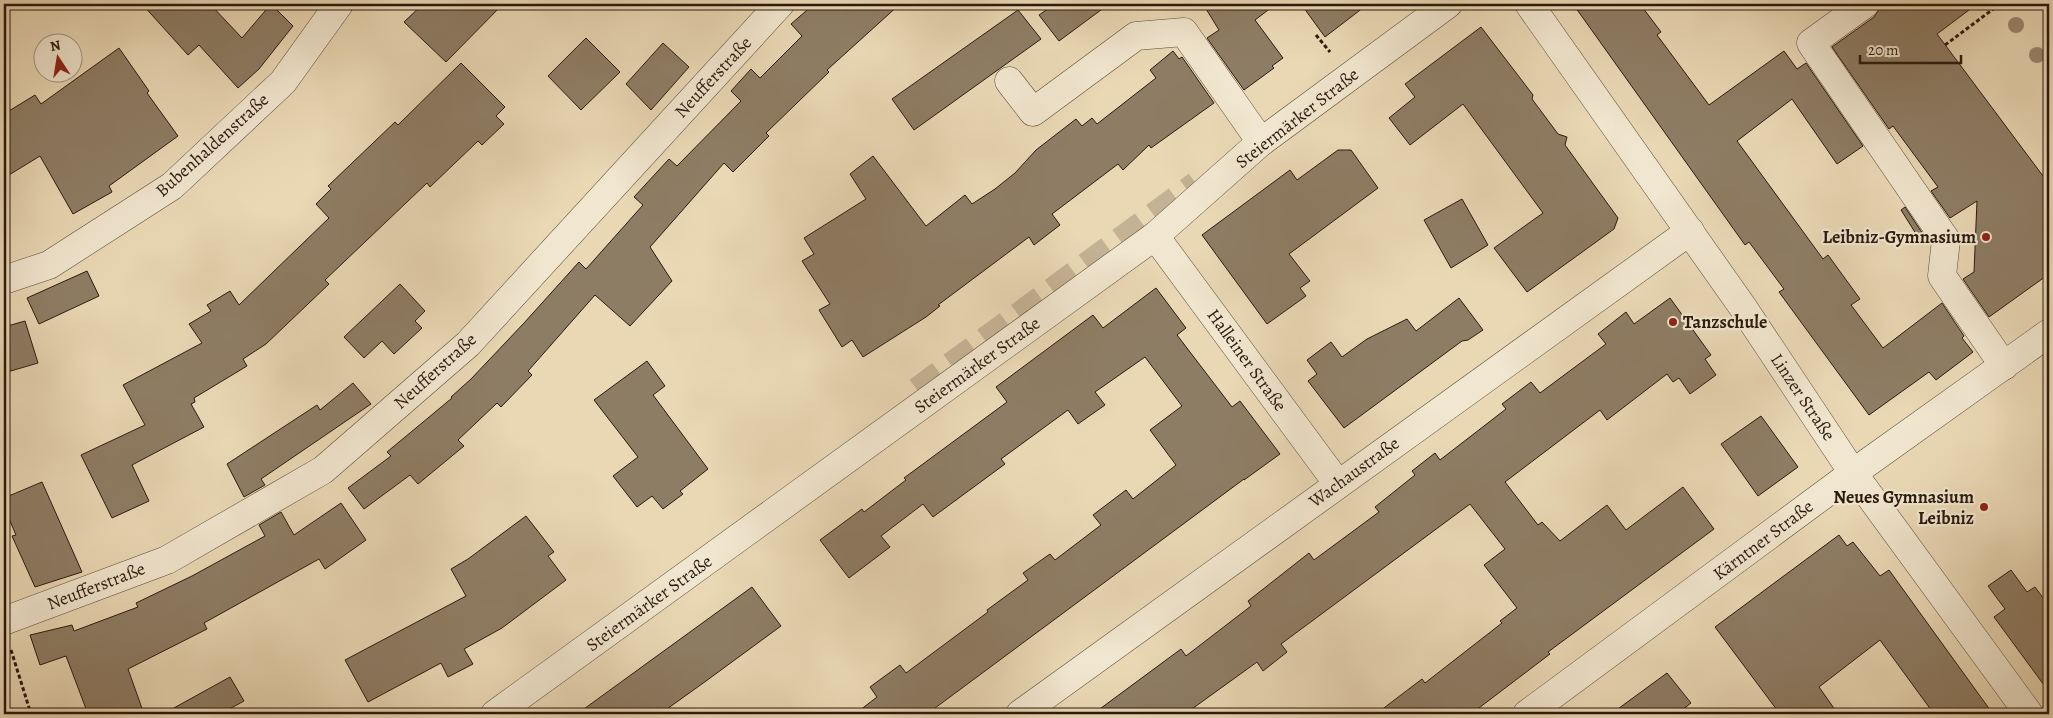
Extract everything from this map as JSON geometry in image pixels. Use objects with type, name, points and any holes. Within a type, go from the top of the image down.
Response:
[{"type":"street","name":"Bubenhaldenstraße","points":[[4,280],[49,265],[172,186],[283,82],[339,4]]},
{"type":"street","name":"Neufferstraße","points":[[6,633],[167,560],[323,470],[468,344],[780,4]]},
{"type":"street","name":"Steiermärker Straße","points":[[495,714],[1155,236],[1262,142],[1448,4]]},
{"type":"street","name":"Linzer Straße","points":[[1530,4],[1748,314],[1854,473],[2029,714]]},
{"type":"street","points":[[1865,4],[1811,43],[1946,240],[1942,276],[2004,366]]},
{"type":"street","points":[[1009,81],[1033,112],[1136,36],[1184,32],[1262,142]]},
{"type":"street","name":"Wachaustraße","points":[[1020,714],[1690,231]]},
{"type":"street","name":"Halleiner Straße","points":[[1155,236],[1338,484]]},
{"type":"street","name":"Kärntner Straße","points":[[1528,714],[1854,473],[2049,333]]},
{"type":"path","points":[[1946,45],[2000,4]]},
{"type":"path","points":[[6,633],[31,714]]},
{"type":"building","points":[[142,4],[210,4],[242,38],[271,4],[293,26],[259,69],[238,88],[199,45],[188,55]]},
{"type":"building","points":[[423,4],[503,4],[446,62],[404,22]]},
{"type":"building","points":[[814,4],[900,4],[827,70],[829,72],[766,133],[769,136],[733,172],[724,163],[650,247],[672,281],[630,326],[595,295],[528,371],[532,375],[501,407],[497,403],[458,440],[464,446],[418,484],[410,475],[364,509],[348,488],[391,456],[387,452],[452,398],[579,262],[586,269],[643,205],[634,197],[669,159],[677,166],[741,101],[731,91],[751,69],[760,78],[802,36],[791,24]]},
{"type":"building","points":[[1055,4],[1109,4],[1059,41],[1039,15]]},
{"type":"building","points":[[1203,4],[1276,4],[1255,20],[1283,58],[1272,66],[1274,68],[1244,90],[1207,38],[1219,30]]},
{"type":"building","points":[[1301,4],[1368,4],[1325,37]]},
{"type":"building","points":[[1573,4],[1640,4],[1661,32],[1657,35],[1709,105],[1784,51],[1797,69],[1806,63],[1863,146],[1837,164],[1792,99],[1737,141],[1823,259],[1828,255],[1860,299],[1851,305],[1883,348],[1942,303],[1964,336],[1962,338],[1973,352],[1936,380],[1929,372],[1869,415],[1779,292],[1784,289],[1749,242],[1745,245]]},
{"type":"building","points":[[1885,4],[1977,4],[1937,34],[2049,184],[2049,274],[1989,317],[1963,279],[1974,272],[1977,201],[1950,218],[1931,191],[1938,187],[1893,126],[1889,129],[1832,47],[1874,17]]},
{"type":"building","points":[[1018,10],[1041,39],[914,130],[892,99]]},
{"type":"building","points":[[1481,27],[1533,95],[1532,99],[1558,134],[1567,137],[1565,145],[1618,218],[1614,229],[1527,292],[1494,248],[1543,213],[1463,104],[1410,145],[1389,118],[1415,97],[1405,84]]},
{"type":"building","points":[[586,38],[620,72],[581,110],[548,76]]},
{"type":"building","points":[[663,43],[689,67],[651,110],[626,84]]},
{"type":"building","points":[[119,48],[149,91],[147,93],[178,136],[109,186],[112,192],[73,214],[40,156],[4,178],[4,114],[35,95],[41,104],[72,82],[82,82],[82,75]]},
{"type":"building","points":[[1173,51],[1179,59],[1182,57],[1214,103],[1151,148],[1149,145],[1123,170],[1118,164],[1052,214],[1060,225],[1034,245],[1029,237],[938,305],[940,306],[926,317],[863,357],[852,340],[842,347],[819,310],[830,304],[802,261],[814,254],[804,238],[866,199],[850,174],[873,156],[926,226],[965,195],[972,204],[995,189],[1015,173],[1036,150],[1076,119],[1082,126],[1092,118],[1097,124],[1156,78],[1150,70]]},
{"type":"building","points":[[461,63],[505,107],[496,116],[504,124],[482,145],[478,141],[430,187],[427,183],[325,280],[329,284],[266,344],[243,359],[247,366],[194,398],[195,402],[191,404],[204,427],[132,465],[149,501],[112,518],[81,455],[145,425],[123,385],[202,343],[189,324],[211,311],[207,305],[230,291],[239,305],[329,218],[316,204],[331,189],[328,186],[395,122],[398,125]]},
{"type":"building","points":[[1338,150],[1351,150],[1378,188],[1289,254],[1310,281],[1300,288],[1306,296],[1267,324],[1202,235],[1290,170],[1297,180]]},
{"type":"building","points":[[1462,199],[1488,245],[1451,268],[1424,220]]},
{"type":"building","points":[[1905,207],[1923,234],[1918,237],[1901,210]]},
{"type":"building","points":[[87,271],[99,296],[39,324],[27,298]]},
{"type":"building","points":[[400,284],[425,311],[415,321],[422,328],[394,354],[382,341],[364,358],[344,337]]},
{"type":"building","points":[[1156,288],[1186,328],[1177,335],[1232,407],[1240,401],[1280,454],[927,714],[855,714],[877,697],[870,687],[900,665],[906,673],[1028,580],[1023,573],[1050,554],[1055,560],[1101,525],[1093,515],[1126,490],[1133,499],[1176,465],[1150,430],[1182,406],[1145,357],[1095,392],[1105,405],[1078,424],[1068,410],[1001,459],[1005,464],[933,517],[923,504],[881,536],[890,547],[849,578],[820,540],[862,509],[864,512],[906,480],[904,478],[1007,402],[996,387],[1093,315],[1103,328]]},
{"type":"building","points":[[1459,298],[1483,330],[1468,340],[1462,341],[1344,428],[1308,381],[1317,374],[1307,360],[1331,342],[1342,357],[1367,339],[1407,319],[1416,331]]},
{"type":"building","points":[[1670,298],[1711,355],[1705,359],[1716,375],[1690,394],[1679,378],[1673,382],[1667,374],[1607,420],[1600,410],[1505,482],[1538,525],[1542,522],[1560,541],[1607,505],[1626,530],[1683,487],[1714,529],[1548,652],[1550,654],[1471,714],[1376,714],[1422,679],[1425,683],[1502,623],[1500,621],[1517,608],[1484,565],[1505,549],[1470,504],[1281,644],[1287,652],[1263,671],[1257,662],[1185,714],[1093,714],[1181,649],[1186,656],[1251,606],[1248,601],[1309,553],[1314,560],[1379,512],[1375,507],[1415,475],[1412,471],[1435,453],[1440,460],[1506,409],[1502,404],[1531,382],[1540,393],[1606,344],[1598,334],[1626,312],[1634,324]]},
{"type":"building","points":[[25,321],[38,363],[4,373],[4,327]]},
{"type":"building","points":[[647,361],[665,386],[653,395],[708,469],[680,491],[683,494],[663,509],[652,496],[637,507],[613,476],[638,457],[594,400]]},
{"type":"building","points":[[353,383],[371,404],[261,479],[265,485],[244,497],[227,464],[317,405],[320,410]]},
{"type":"building","points":[[1761,416],[1798,467],[1758,496],[1721,444]]},
{"type":"building","points":[[42,482],[82,572],[35,587],[12,536],[16,535],[4,507],[4,498]]},
{"type":"building","points":[[341,503],[366,540],[325,569],[319,559],[204,623],[207,629],[128,669],[144,714],[88,714],[66,656],[40,665],[30,635],[72,625],[74,631],[138,607],[136,603],[192,576],[265,536],[259,525],[281,512],[294,535]]},
{"type":"building","points":[[526,516],[554,552],[548,556],[566,580],[502,628],[464,649],[473,664],[448,677],[441,663],[368,702],[345,660],[466,596],[451,569],[468,559]]},
{"type":"building","points":[[1839,535],[1847,546],[1853,542],[1880,576],[1889,570],[1993,714],[1934,714],[1880,640],[1819,687],[1838,714],[1780,714],[1715,627]]},
{"type":"building","points":[[2011,570],[2027,592],[2035,587],[2049,606],[2049,692],[1994,617],[2005,609],[1988,586]]},
{"type":"building","points":[[752,587],[781,626],[706,681],[660,714],[577,714]]},
{"type":"building","points":[[1667,673],[1691,703],[1677,714],[1611,714]]},
{"type":"building","points":[[230,677],[244,701],[220,714],[163,714]]},
{"type":"tunnel","points":[[918,391],[1197,185]]},
{"type":"place","name":"Leibniz-Gymnasium","points":[[1986,237]]},
{"type":"place","name":"Tanzschule","points":[[1673,322]]},
{"type":"place","name":"Neues Gymnasium Leibniz","points":[[1984,507]]}]
